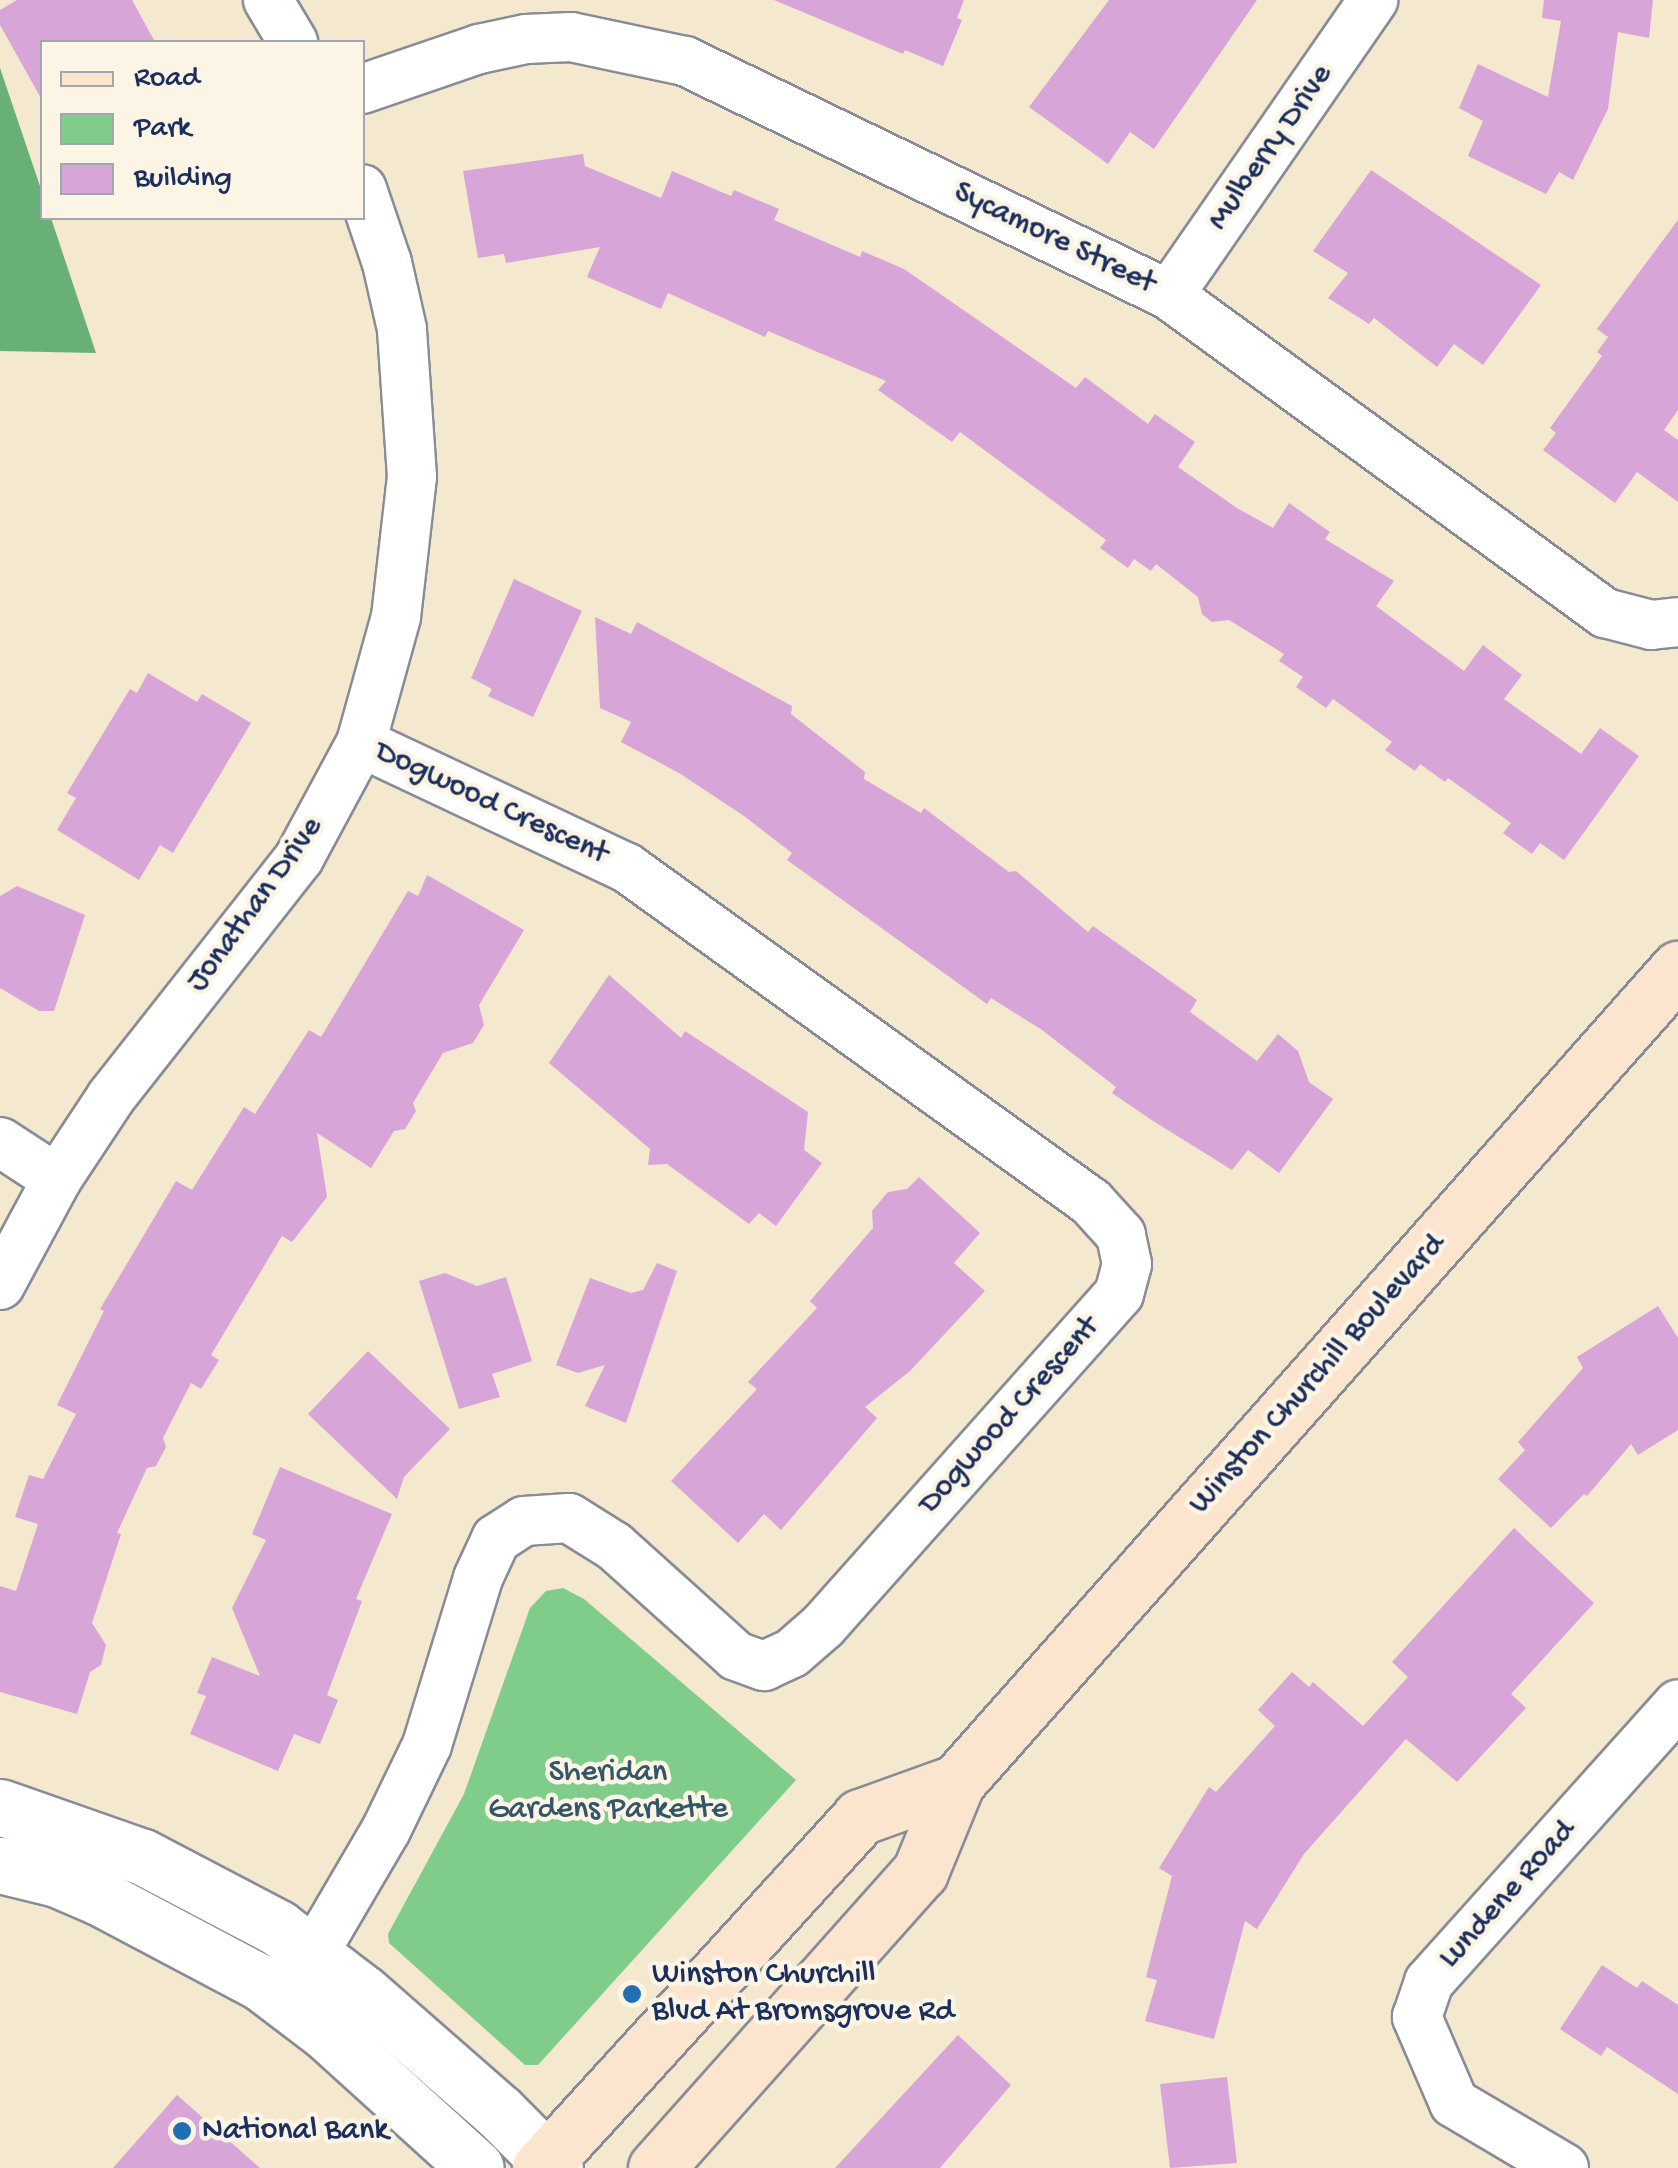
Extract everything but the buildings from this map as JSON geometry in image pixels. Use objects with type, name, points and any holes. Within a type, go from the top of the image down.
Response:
[{"type":"main road","name":"Winston Churchill Boulevard","points":[[656,2168],[920,1872],[957,1782],[1678,969]]},
{"type":"main road","name":"Winston Churchill Boulevard","points":[[547,2165],[860,1817],[957,1782]]},
{"type":"street","points":[[268,0],[292,40]]},
{"type":"street","name":"Mulberry Drive","points":[[1169,295],[1373,0]]},
{"type":"street","name":"Sycamore Street","points":[[365,88],[479,49],[526,39],[571,37],[666,56],[703,70],[1169,295],[1605,613],[1651,626],[1678,622]]},
{"type":"street","name":"Jonathan Drive","points":[[0,1285],[57,1179],[112,1098],[298,858],[361,743],[396,617],[412,477],[402,330],[387,263],[365,199]]},
{"type":"street","name":"Dogwood Crescent","points":[[314,1953],[378,1845],[427,1745],[478,1578],[496,1539],[524,1520],[569,1518],[614,1546],[736,1656],[764,1666],[792,1653],[823,1626],[1118,1294],[1128,1264],[1122,1235],[1091,1202],[627,868],[361,743]]},
{"type":"street","points":[[0,1142],[57,1179]]},
{"type":"street","name":"Lundene Road","points":[[1564,2168],[1454,2103],[1418,2016],[1429,1982],[1678,1704]]},
{"type":"street","points":[[0,1807],[90,1836],[187,1877],[314,1953],[485,2100],[547,2165]]},
{"type":"street","points":[[0,1865],[57,1879],[100,1897],[262,1984],[326,2032],[476,2168]]},
{"type":"green space","points":[[0,68],[40,186],[40,220],[52,220],[96,353],[0,351]]},
{"type":"green space","name":"Sheridan Gardens Parkette","points":[[563,1588],[584,1599],[796,1780],[538,2065],[525,2065],[389,1943],[388,1934],[464,1794],[530,1608],[546,1591]]},
{"type":"place","name":"Winston Churchill Blvd At Bromsgrove Rd","points":[[632,1994]]},
{"type":"place","name":"National Bank","points":[[182,2131]]}]
